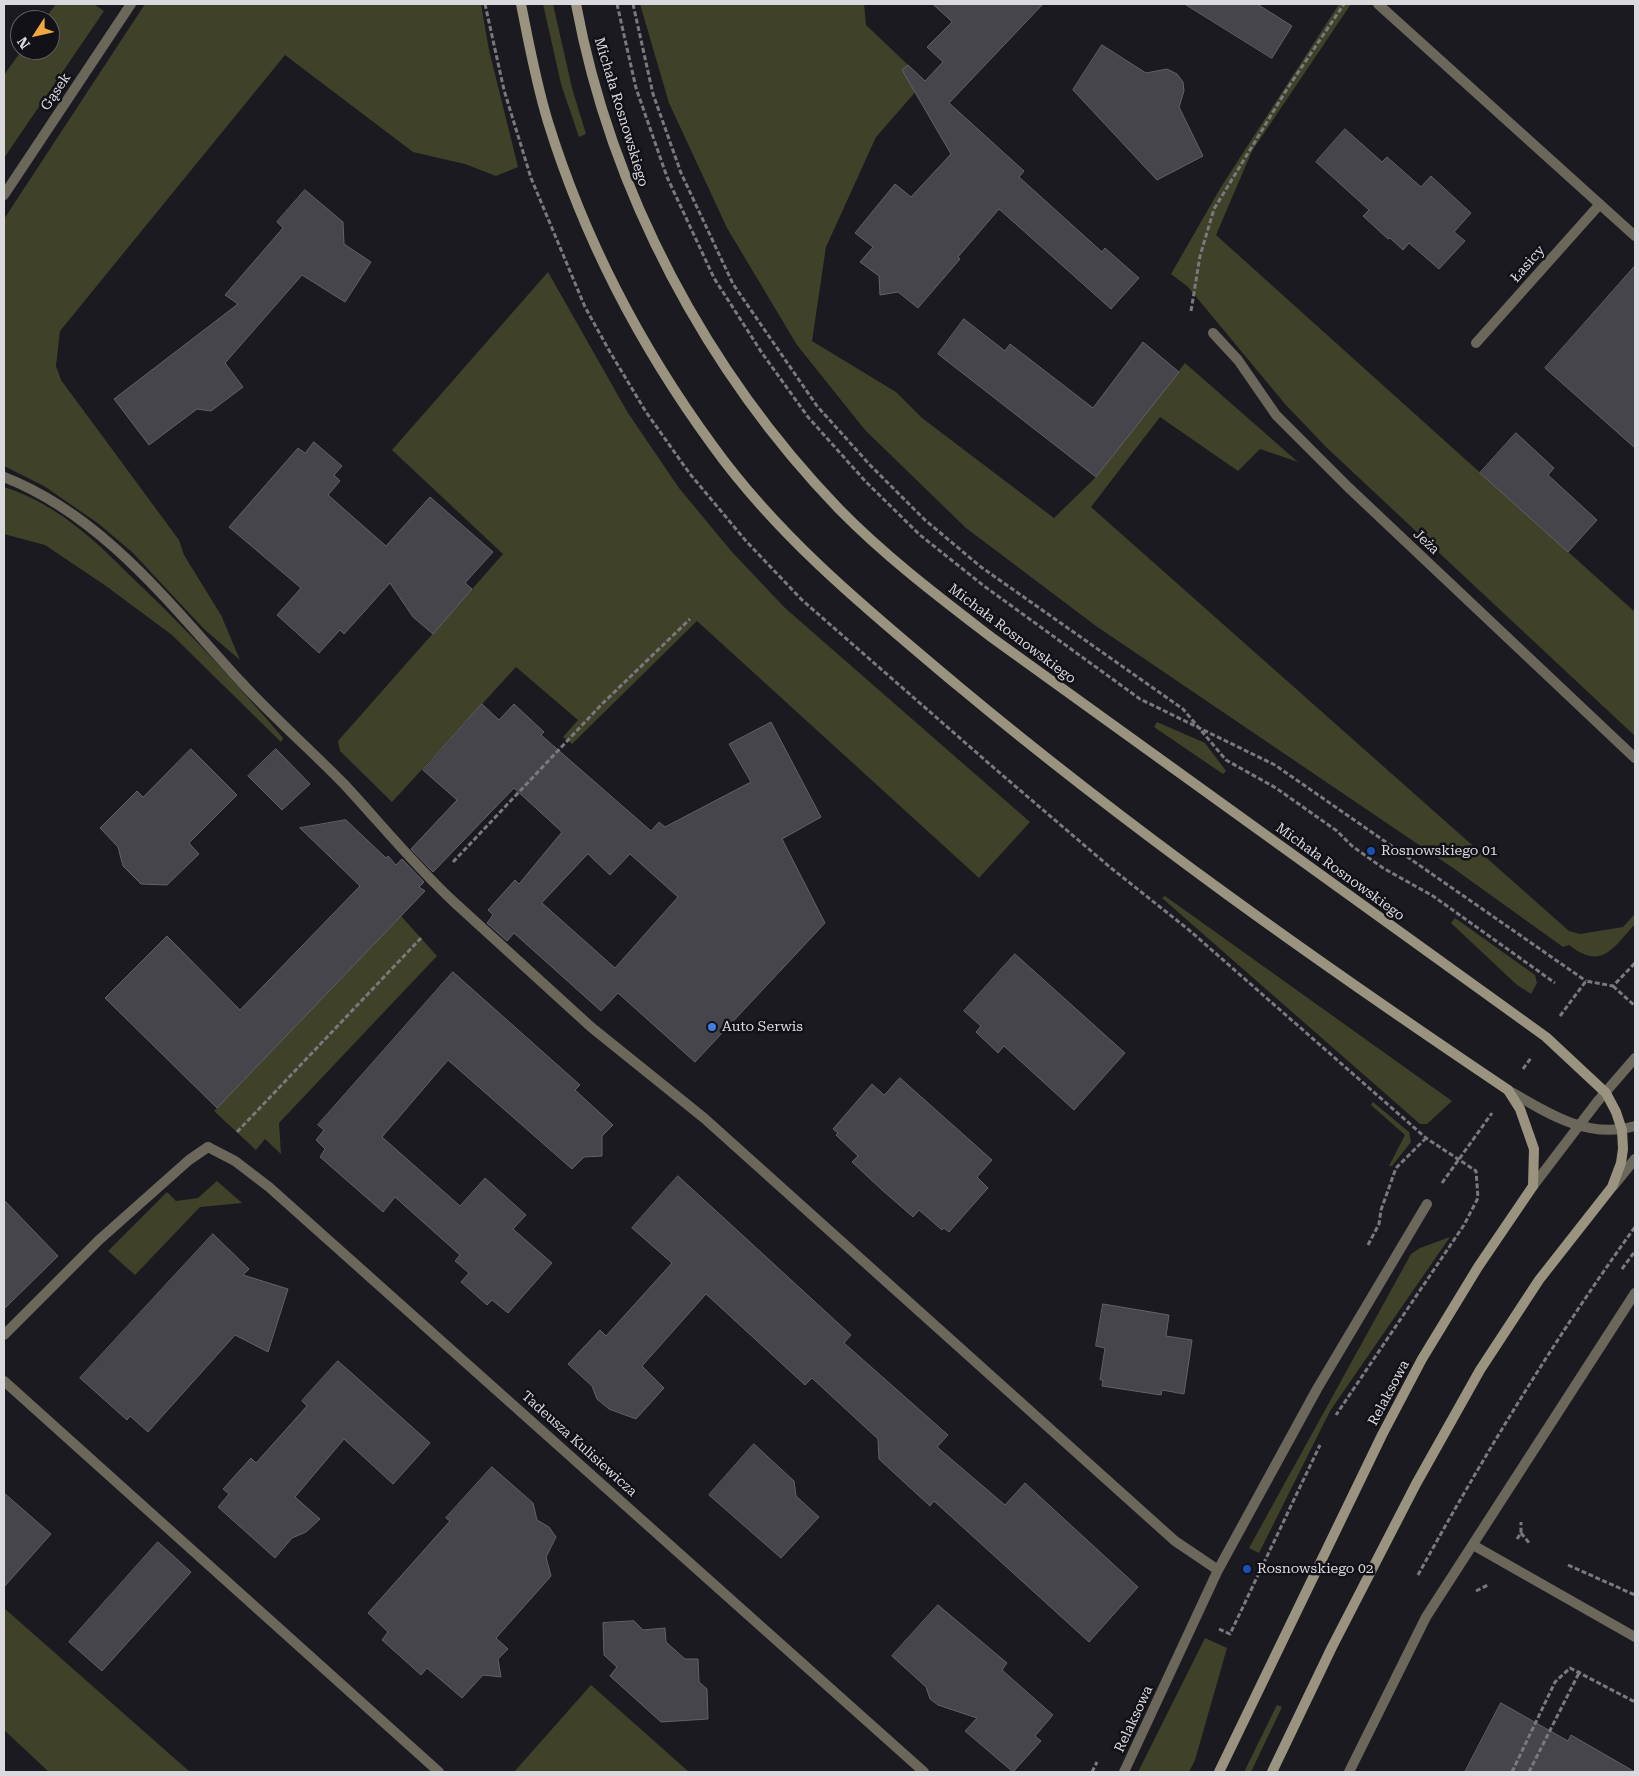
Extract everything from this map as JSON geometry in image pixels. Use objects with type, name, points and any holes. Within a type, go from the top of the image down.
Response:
[{"type":"street","name":"Gąsek","points":[[4,195],[131,4]]},
{"type":"street","points":[[521,4],[532,63],[548,123],[587,228],[623,302],[668,381],[714,448],[768,514],[825,572],[1023,740],[1155,843],[1299,946],[1508,1090],[1551,1115],[1579,1126],[1598,1130],[1622,1130],[1635,1126]]},
{"type":"street","name":"Michała Rosnowskiego","points":[[576,4],[604,112],[622,167],[644,223],[678,289],[721,360],[775,436],[840,510],[913,577],[992,637],[1526,1022],[1583,1070],[1606,1093],[1622,1130],[1623,1148],[1621,1163],[1612,1188]]},
{"type":"street","points":[[1378,4],[1635,236]]},
{"type":"street","name":"Łasicy","points":[[1476,343],[1600,204]]},
{"type":"street","name":"Jeża","points":[[1213,333],[1238,360],[1276,415],[1342,481],[1635,758]]},
{"type":"street","points":[[4,477],[48,499],[95,529],[192,626],[243,684],[344,784],[433,883],[591,1028],[704,1118],[1175,1541],[1218,1570]]},
{"type":"street","name":"Relaksowa","points":[[1219,1772],[1414,1374],[1478,1266],[1533,1186],[1635,1058]]},
{"type":"street","points":[[1508,1090],[1520,1109],[1534,1149],[1533,1186]]},
{"type":"street","name":"Tadeusza Kulisiewicza","points":[[4,1335],[99,1240],[189,1160],[208,1147],[236,1162],[269,1187],[924,1772]]},
{"type":"street","points":[[1272,1772],[1332,1647],[1416,1484],[1480,1370],[1539,1280],[1635,1159]]},
{"type":"street","name":"Relaksowa","points":[[1124,1772],[1218,1570],[1317,1389],[1427,1204]]},
{"type":"street","points":[[1349,1772],[1414,1639],[1635,1293]]},
{"type":"street","points":[[4,1381],[439,1772]]},
{"type":"street","points":[[1473,1545],[1635,1637]]},
{"type":"path","points":[[617,4],[636,88],[666,177],[714,278],[762,353],[808,417],[866,482],[920,535],[949,558],[1140,699],[1275,765],[1586,981],[1613,986],[1635,1006]]},
{"type":"path","points":[[633,4],[653,94],[685,181],[733,284],[817,406],[870,465],[925,520],[981,567],[1183,709],[1226,760],[1276,788],[1337,830],[1352,846],[1383,868],[1433,896],[1555,983]]},
{"type":"path","points":[[1191,311],[1200,256],[1214,209],[1287,89],[1344,4]]},
{"type":"path","points":[[433,883],[602,704],[690,619]]},
{"type":"path","points":[[218,1152],[420,938]]},
{"type":"path","points":[[1613,986],[1635,963]]},
{"type":"path","points":[[1559,1018],[1586,981]]},
{"type":"path","points":[[1525,1066],[1532,1056]]},
{"type":"path","points":[[1427,1204],[1484,1123]]},
{"type":"path","points":[[1414,1583],[1510,1414],[1582,1303],[1635,1227]]},
{"type":"path","points":[[1521,1532],[1532,1547]]},
{"type":"path","points":[[1563,1563],[1635,1595]]},
{"type":"path","points":[[1512,1772],[1555,1682],[1570,1668],[1580,1671],[1635,1702]]},
{"type":"path","points":[[1529,1772],[1580,1671]]},
{"type":"green space","points":[[56,4],[94,4],[104,11],[4,158],[4,75],[15,60],[60,60],[60,10],[52,10]]},
{"type":"green space","points":[[145,4],[481,4],[489,50],[518,167],[496,176],[465,164],[413,152],[285,55],[60,331],[56,366],[61,380],[179,540],[184,555],[221,615],[240,660],[204,629],[133,553],[99,524],[44,486],[4,466],[4,219]]},
{"type":"green space","points":[[543,4],[553,4],[572,88],[586,134],[579,137],[561,84]]},
{"type":"green space","points":[[640,4],[864,4],[866,25],[925,81],[876,137],[826,247],[812,341],[896,392],[922,418],[1054,518],[1096,477],[1185,363],[1298,462],[1260,449],[1238,471],[1160,417],[1091,507],[1569,931],[1580,934],[1623,927],[1635,914],[1635,924],[1620,941],[1606,953],[1599,956],[1580,953],[1569,945],[1563,947],[1453,868],[1096,626],[966,528],[865,430],[797,345],[727,228],[669,103]]},
{"type":"green space","points":[[1339,4],[1351,4],[1252,151],[1216,235],[1635,612],[1635,736],[1326,447],[1285,404],[1188,287],[1171,274],[1221,187]]},
{"type":"green space","points":[[548,272],[628,413],[679,488],[732,552],[785,608],[1030,822],[979,878],[697,621],[572,744],[563,737],[578,720],[516,667],[392,802],[340,751],[338,741],[503,554],[392,450]]},
{"type":"green space","points":[[4,487],[45,505],[63,516],[96,543],[162,606],[215,661],[283,738],[281,742],[172,635],[106,586],[45,545],[4,534]]},
{"type":"green space","points":[[1157,722],[1205,743],[1226,771],[1223,774],[1154,727]]},
{"type":"green space","points":[[1165,896],[1452,1101],[1427,1124],[1420,1124],[1162,898]]},
{"type":"green space","points":[[401,916],[437,956],[279,1123],[281,1154],[265,1139],[256,1150],[214,1111]]},
{"type":"green space","points":[[1455,918],[1535,975],[1537,983],[1531,994],[1517,985],[1451,923]]},
{"type":"green space","points":[[1373,1102],[1409,1132],[1411,1142],[1392,1166],[1389,1166],[1405,1135],[1371,1105]]},
{"type":"green space","points":[[217,1181],[242,1203],[200,1207],[135,1275],[108,1251],[167,1192],[176,1201],[198,1198]]},
{"type":"green space","points":[[1450,1237],[1330,1411],[1259,1553],[1249,1548],[1411,1254],[1420,1248]]},
{"type":"green space","points":[[4,1608],[190,1772],[49,1772],[4,1730]]},
{"type":"green space","points":[[1205,1638],[1227,1648],[1195,1760],[1189,1772],[1138,1772]]},
{"type":"green space","points":[[591,1685],[689,1772],[514,1772]]},
{"type":"green space","points":[[1277,1705],[1282,1707],[1251,1772],[1244,1772]]},
{"type":"building","points":[[933,4],[1043,4],[949,103],[1024,171],[1019,177],[1102,252],[1105,248],[1139,278],[1111,309],[999,209],[918,308],[898,292],[880,295],[879,276],[860,262],[873,247],[855,233],[895,184],[911,197],[951,154],[902,70],[908,65],[925,81],[943,62],[927,47],[952,22]]},
{"type":"building","points":[[1185,4],[1257,4],[1292,26],[1272,58]]},
{"type":"building","points":[[1102,45],[1146,73],[1167,69],[1177,74],[1183,82],[1184,91],[1179,107],[1203,156],[1157,180],[1073,90]]},
{"type":"building","points":[[1345,129],[1382,162],[1387,157],[1421,187],[1431,176],[1471,213],[1454,232],[1465,241],[1439,269],[1409,243],[1403,250],[1390,238],[1388,239],[1363,216],[1369,210],[1316,162]]},
{"type":"building","points":[[305,190],[343,222],[344,244],[371,262],[345,302],[302,275],[225,363],[243,387],[211,411],[197,409],[149,445],[114,399],[238,304],[225,295],[283,228],[277,222]]},
{"type":"building","points":[[1635,266],[1635,448],[1545,368]]},
{"type":"building","points":[[964,319],[1005,351],[1010,344],[1093,408],[1143,342],[1179,372],[1096,477],[938,354]]},
{"type":"building","points":[[1516,433],[1554,468],[1548,475],[1597,520],[1568,552],[1480,473]]},
{"type":"building","points":[[314,442],[342,466],[334,475],[340,481],[328,495],[386,546],[430,497],[493,552],[465,583],[472,589],[433,634],[413,617],[390,583],[344,634],[340,630],[319,653],[277,615],[301,588],[229,527],[298,448],[305,453]]},
{"type":"building","points":[[482,704],[499,720],[514,704],[544,732],[541,735],[651,831],[659,822],[665,827],[751,782],[729,744],[771,722],[821,817],[782,839],[825,923],[695,1062],[618,993],[601,1011],[514,933],[507,941],[487,923],[493,915],[488,910],[515,880],[519,884],[562,832],[514,788],[433,872],[411,849],[457,800],[423,770]],"holes":[[[588,854],[610,875],[630,854],[678,897],[615,968],[542,903]]]},
{"type":"building","points":[[191,749],[237,795],[189,843],[199,854],[167,885],[141,884],[123,866],[118,847],[100,828],[137,791],[143,797]]},
{"type":"building","points":[[276,749],[310,784],[282,810],[248,776]]},
{"type":"building","points":[[346,820],[396,865],[402,859],[424,882],[419,887],[425,891],[217,1108],[105,998],[167,936],[240,1010],[360,886],[300,828]]},
{"type":"building","points":[[1015,954],[1125,1053],[1074,1110],[1004,1046],[998,1053],[976,1032],[981,1026],[964,1011]]},
{"type":"building","points":[[453,972],[580,1085],[575,1090],[613,1125],[602,1136],[602,1156],[584,1157],[572,1169],[448,1060],[382,1137],[460,1206],[485,1178],[526,1215],[513,1229],[552,1263],[508,1313],[492,1300],[487,1305],[461,1282],[469,1273],[455,1261],[460,1255],[395,1197],[383,1212],[320,1157],[325,1149],[316,1140],[324,1130],[318,1125]]},
{"type":"building","points":[[900,1078],[992,1160],[977,1177],[988,1188],[949,1232],[944,1228],[942,1230],[919,1210],[913,1217],[882,1190],[852,1162],[858,1156],[836,1135],[838,1133],[833,1129],[872,1084],[884,1095]]},
{"type":"building","points":[[678,1176],[851,1335],[844,1343],[948,1435],[937,1447],[1005,1505],[1025,1483],[1138,1587],[1089,1642],[934,1501],[930,1506],[879,1459],[878,1439],[812,1378],[805,1385],[706,1294],[642,1366],[664,1388],[636,1419],[609,1409],[597,1399],[592,1386],[568,1364],[600,1330],[606,1336],[672,1263],[632,1228]]},
{"type":"building","points":[[4,1200],[58,1256],[4,1309]]},
{"type":"building","points":[[213,1234],[249,1269],[243,1275],[288,1289],[268,1352],[235,1335],[148,1432],[130,1416],[127,1420],[80,1378]]},
{"type":"building","points":[[1103,1304],[1169,1315],[1166,1336],[1192,1340],[1184,1394],[1162,1390],[1161,1395],[1102,1386],[1103,1380],[1100,1380],[1105,1348],[1096,1346]]},
{"type":"building","points":[[338,1361],[430,1443],[393,1484],[344,1439],[295,1497],[320,1519],[306,1532],[292,1538],[275,1558],[218,1507],[229,1494],[223,1489],[251,1458],[256,1463],[307,1406],[302,1401]]},
{"type":"building","points":[[754,1444],[794,1481],[796,1496],[819,1517],[781,1558],[709,1495]]},
{"type":"building","points":[[492,1467],[533,1503],[537,1520],[549,1527],[556,1537],[546,1557],[551,1576],[496,1638],[508,1649],[498,1659],[501,1677],[483,1675],[462,1698],[427,1668],[421,1675],[382,1640],[388,1632],[368,1613],[450,1521],[446,1518]]},
{"type":"building","points":[[4,1493],[51,1534],[4,1587]]},
{"type":"building","points":[[158,1542],[191,1572],[102,1671],[69,1642]]},
{"type":"building","points":[[938,1605],[1007,1663],[1002,1670],[1053,1715],[1035,1736],[1041,1741],[1013,1772],[965,1731],[977,1718],[938,1705],[930,1699],[926,1687],[892,1656]]},
{"type":"building","points":[[634,1621],[643,1630],[665,1628],[666,1642],[685,1659],[698,1659],[699,1682],[707,1689],[708,1719],[661,1722],[610,1676],[617,1667],[604,1655],[603,1623]]},
{"type":"building","points":[[1501,1703],[1568,1741],[1571,1735],[1635,1772],[1465,1772]]},
{"type":"place","name":"Rosnowskiego 01","points":[[1371,851]]},
{"type":"place","name":"Auto Serwis","points":[[712,1027]]},
{"type":"place","name":"Rosnowskiego 02","points":[[1247,1569]]}]
